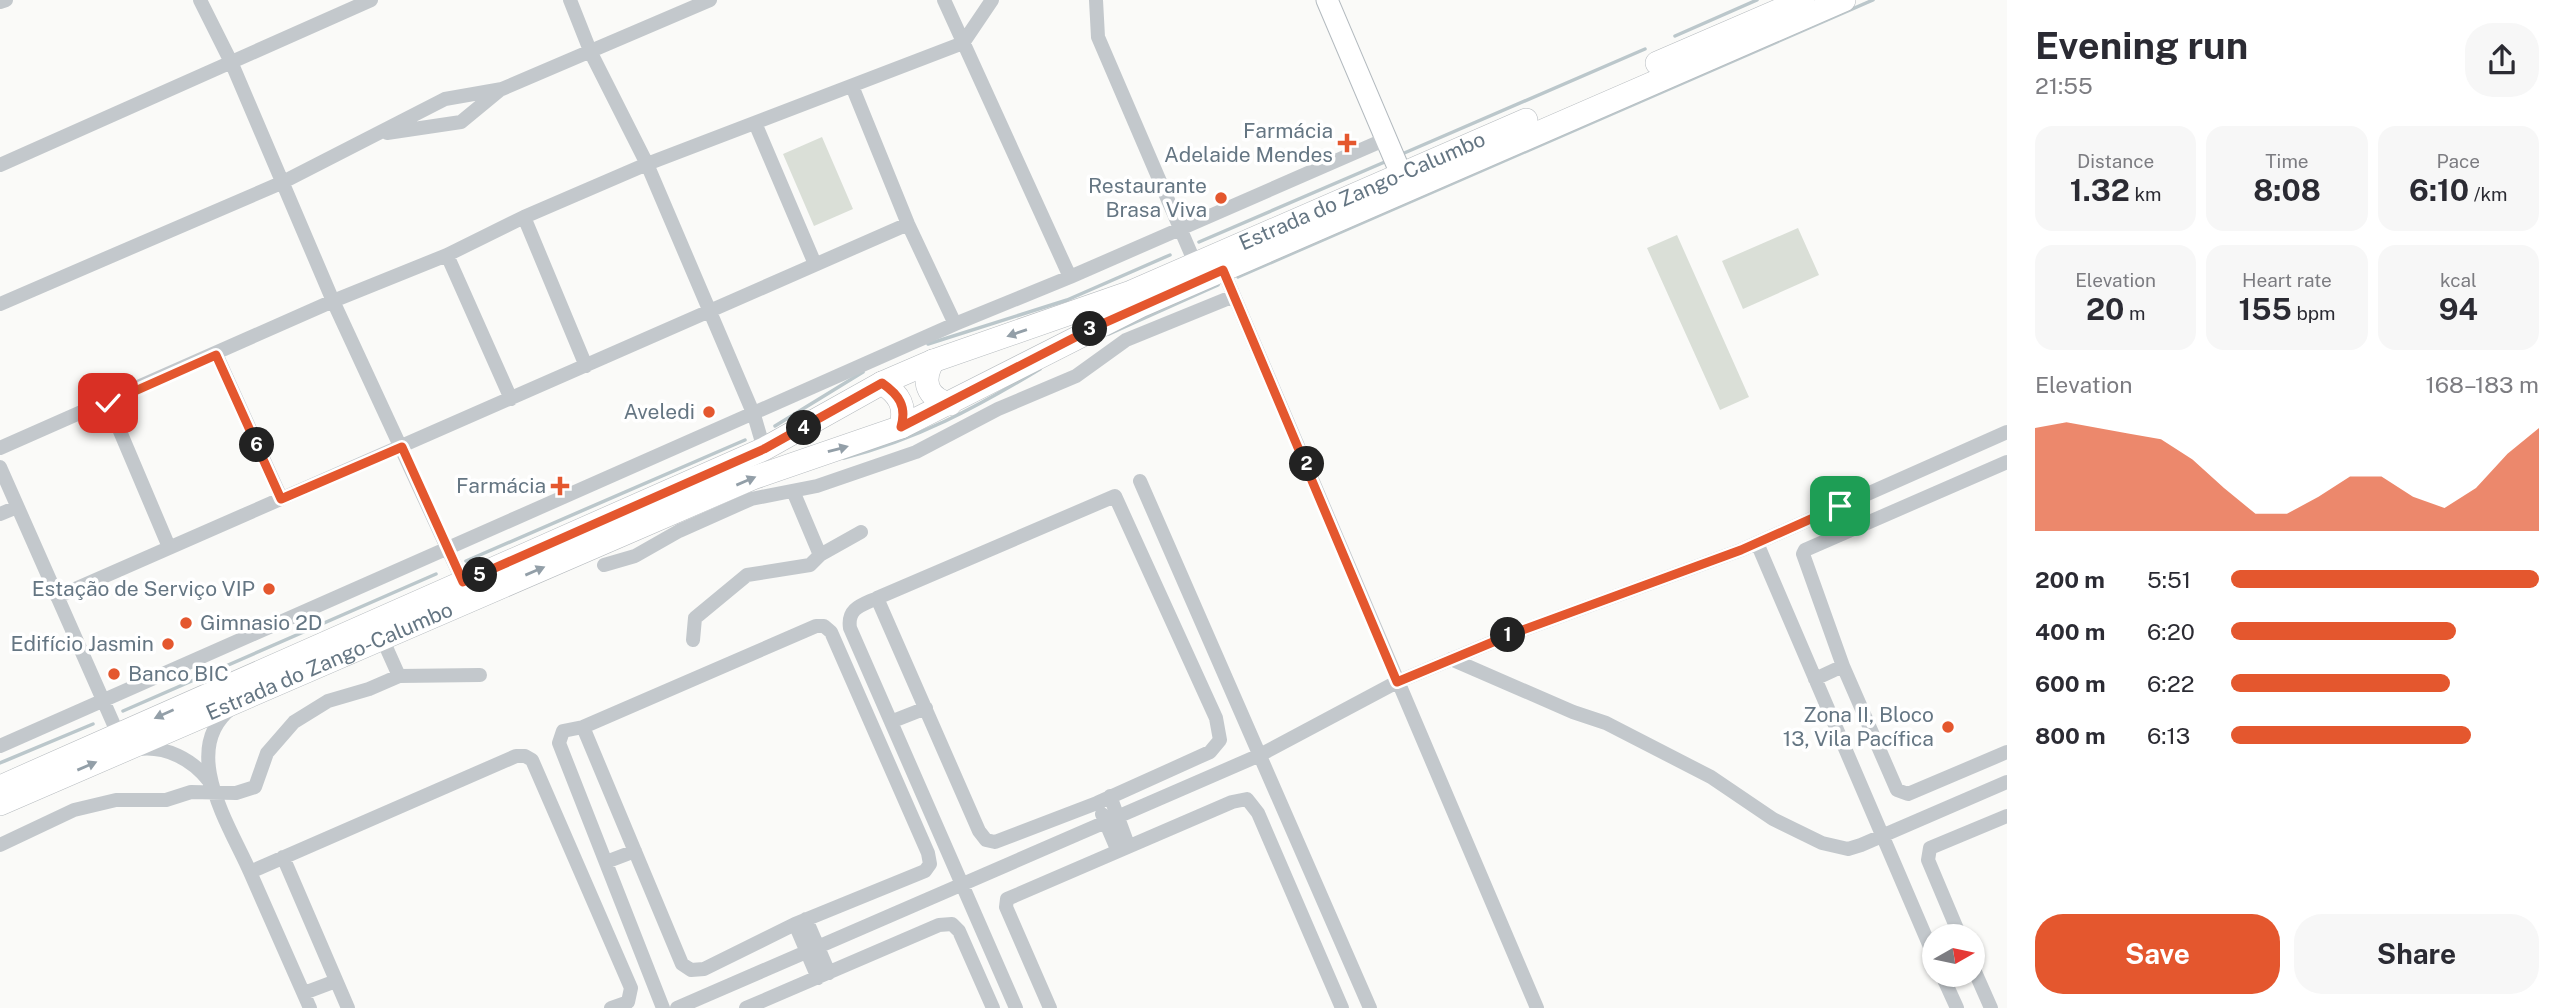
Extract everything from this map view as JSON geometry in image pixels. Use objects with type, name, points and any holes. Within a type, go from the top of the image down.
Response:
[{"type":"main road","name":"Estrada do Zango-Calumbo","points":[[0,787],[385,645],[769,459],[882,383],[933,361],[1081,311],[1187,247],[1394,157],[1802,0]]},
{"type":"main road","points":[[769,459],[901,427],[1093,328],[1228,282],[1844,0]]},
{"type":"main road","points":[[933,361],[928,370],[928,389],[941,402],[950,404]]},
{"type":"main road","points":[[882,383],[896,392],[902,402],[904,415],[901,427]]},
{"type":"main road","name":"Estrada do Zango-Calumbo","points":[[0,804],[121,742],[463,582],[769,459]]},
{"type":"street","points":[[0,2],[6,0]]},
{"type":"street","points":[[200,0],[232,64],[333,301],[463,582]]},
{"type":"street","points":[[0,165],[371,0]]},
{"type":"street","points":[[562,0],[647,164],[754,415],[769,459]]},
{"type":"street","points":[[570,0],[591,53]]},
{"type":"street","points":[[0,304],[281,183],[445,99],[502,89],[710,0]]},
{"type":"street","points":[[944,0],[1070,277]]},
{"type":"street","points":[[0,448],[108,403],[333,301],[447,255],[524,217],[647,164],[963,43],[992,0]]},
{"type":"street","points":[[1096,0],[1098,37],[1187,247]]},
{"type":"street","points":[[0,746],[102,699],[447,551],[955,324],[1070,277],[1187,247],[1394,157],[1326,0]]},
{"type":"street","points":[[852,86],[908,224],[955,324]]},
{"type":"street","points":[[379,134],[452,125],[502,89]]},
{"type":"street","points":[[755,123],[815,264]]},
{"type":"street","points":[[524,217],[586,366]]},
{"type":"street","points":[[57,597],[908,224]]},
{"type":"street","points":[[447,255],[511,399]]},
{"type":"street","points":[[604,565],[635,555],[678,531],[751,499],[793,491],[916,452],[998,408],[1076,376],[1126,340],[1228,282],[1537,1008]]},
{"type":"street","points":[[216,355],[281,499]]},
{"type":"street","points":[[108,403],[169,547]]},
{"type":"street","points":[[677,1008],[1260,755],[1397,682],[1757,543],[2007,432]]},
{"type":"street","points":[[2007,462],[1805,550],[1804,561],[1843,666],[1901,793],[1908,794],[2007,752]]},
{"type":"street","points":[[0,467],[121,742],[174,753],[198,767],[213,788]]},
{"type":"street","points":[[1140,481],[1370,1008]]},
{"type":"street","points":[[793,491],[820,555]]},
{"type":"street","points":[[877,598],[979,831],[986,840],[995,842],[1104,800],[1210,752],[1220,740],[1216,718],[1115,496],[877,598],[853,610],[848,619],[850,628],[893,721],[1016,1008]]},
{"type":"street","points":[[0,514],[17,507]]},
{"type":"street","points":[[694,639],[695,618],[747,575],[810,565],[820,555],[861,533]]},
{"type":"street","points":[[1757,543],[1922,928]]},
{"type":"street","points":[[583,726],[682,964],[691,970],[704,969],[800,921],[925,871],[930,864],[831,632],[824,626],[816,626],[583,726],[563,731],[559,743],[663,1008]]},
{"type":"street","points":[[385,645],[399,676]]},
{"type":"street","points":[[1451,659],[1573,712],[1606,723],[1711,776],[1773,819],[1822,843],[1849,849],[2007,782]]},
{"type":"street","points":[[1815,679],[1843,666]]},
{"type":"street","points":[[0,845],[74,810],[116,800],[166,800],[213,788],[236,793],[255,787],[267,753],[294,722],[328,701],[369,690],[399,676],[480,675]]},
{"type":"street","points":[[245,697],[223,714],[210,739],[207,762],[213,788],[310,1008]]},
{"type":"street","points":[[893,721],[926,708]]},
{"type":"street","points":[[250,872],[516,756],[525,755],[532,760],[631,988],[628,1002],[611,1008]]},
{"type":"street","points":[[1050,1008],[1006,907],[1007,899],[1122,847],[1232,802],[1247,799],[1258,813],[1342,1008]]},
{"type":"street","points":[[1104,800],[1122,847]]},
{"type":"street","points":[[1955,924],[1927,860],[1928,852],[1930,848],[2007,816]]},
{"type":"street","points":[[607,862],[635,851]]},
{"type":"street","points":[[283,857],[348,1008]]},
{"type":"street","points":[[800,921],[824,975]]},
{"type":"street","points":[[746,1008],[939,925],[952,924],[959,931],[993,1008]]},
{"type":"street","points":[[304,993],[336,981]]},
{"type":"street","points":[[1948,987],[1957,1008]]},
{"type":"street","points":[[1979,987],[1991,1008]]},
{"type":"shaded area","points":[[822,137],[853,209],[814,226],[783,154]]},
{"type":"shaded area","points":[[1798,228],[1819,275],[1743,309],[1722,261]]},
{"type":"shaded area","points":[[1677,235],[1749,397],[1720,410],[1647,248]]},
{"type":"waterway","points":[[1675,36],[1757,0]]},
{"type":"waterway","points":[[1238,277],[1873,0]]},
{"type":"waterway","points":[[1402,154],[1645,49]]},
{"type":"waterway","points":[[1199,242],[1387,161]]},
{"type":"waterway","points":[[928,344],[1067,300],[1170,255]]},
{"type":"waterway","points":[[1109,334],[1218,285]]},
{"type":"waterway","points":[[844,458],[921,432],[1040,369]]},
{"type":"waterway","points":[[775,426],[863,372]]},
{"type":"waterway","points":[[466,561],[745,440]]},
{"type":"waterway","points":[[123,711],[436,574]]},
{"type":"waterway","points":[[0,763],[93,724]]},
{"type":"place","name":"Farmácia Adelaide Mendes","points":[[1347,143]]},
{"type":"place","name":"Restaurante Brasa Viva","points":[[1221,198]]},
{"type":"place","name":"Aveledi","points":[[709,412]]},
{"type":"place","name":"Farmácia","points":[[560,486]]},
{"type":"place","name":"Estação de Serviço VIP","points":[[269,589]]},
{"type":"place","name":"Gimnasio 2D","points":[[186,623]]},
{"type":"place","name":"Edifício Jasmin","points":[[168,644]]},
{"type":"place","name":"Banco BIC","points":[[114,674]]},
{"type":"place","name":"Zona II, Bloco 13, Vila Pacífica","points":[[1948,727]]},
{"type":"route","points":[[108,403],[216,355],[281,499],[402,447],[463,582],[764,449],[882,383],[896,392],[902,402],[904,415],[901,427],[1093,328],[1223,270],[1339,538],[1397,682],[1517,632],[1741,550],[1840,506]]}]
